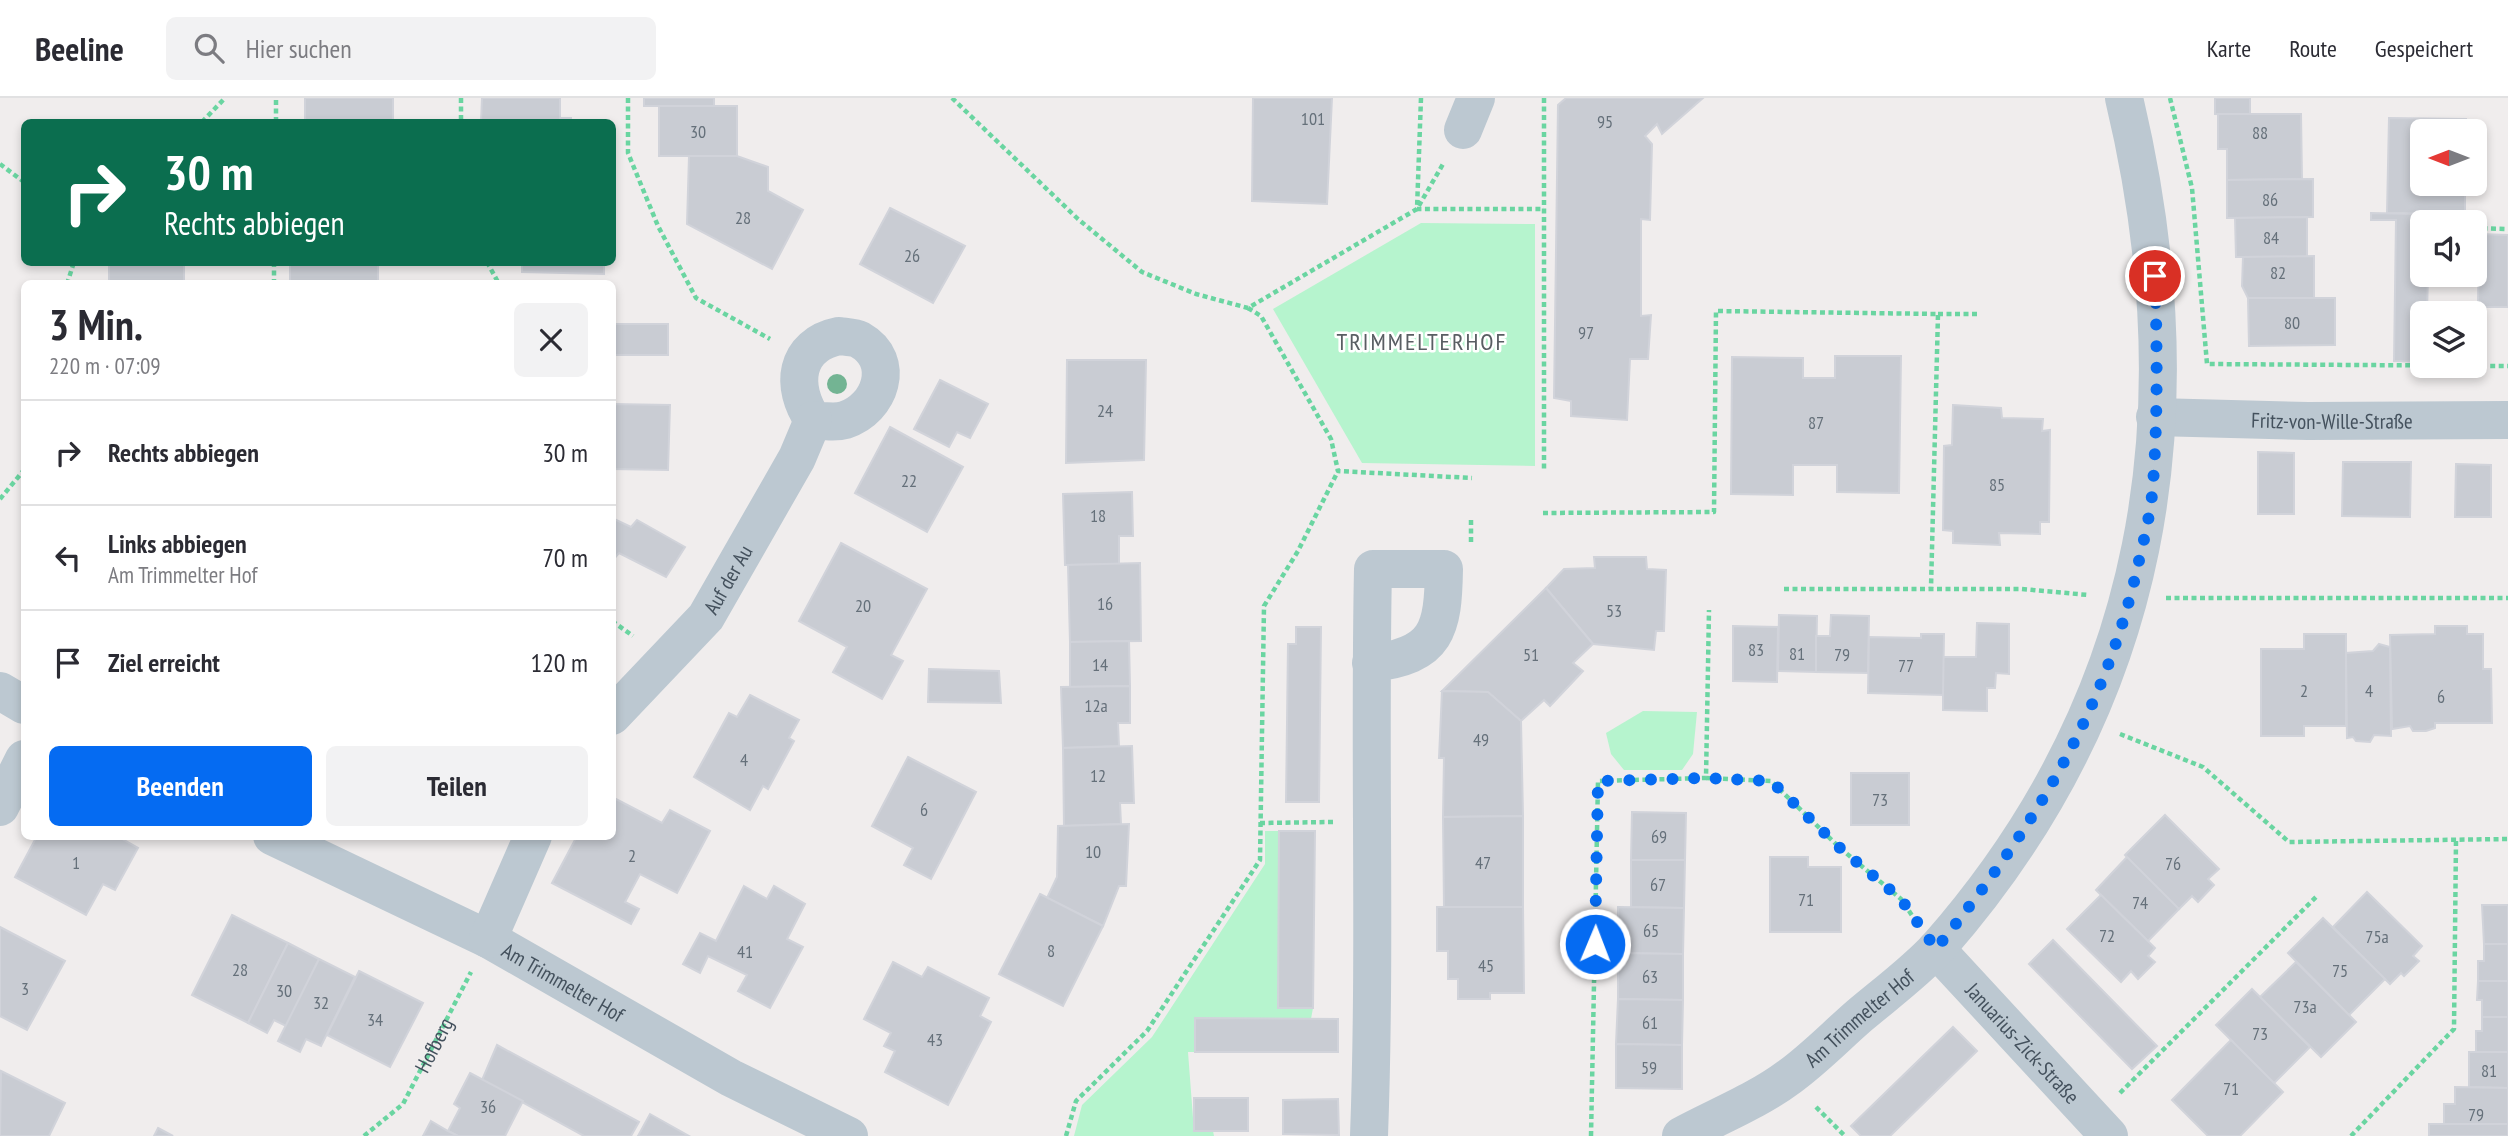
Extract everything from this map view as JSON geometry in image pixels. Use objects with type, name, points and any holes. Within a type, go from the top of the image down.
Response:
[{"type":"street","name":"Am Trimmelter Hof","points":[[1681,1136],[1788,1078],[1936,949],[2000,868],[2086,723],[2112,659],[2130,598],[2153,486],[2155,276],[2145,192],[2124,98]]},
{"type":"street","points":[[839,336],[859,340],[880,363],[878,394],[861,411],[847,419],[813,420],[803,406],[799,391],[804,356],[822,339],[839,336]]},
{"type":"street","name":"Fritz-von-Wille-Straße","points":[[2155,417],[2308,421],[2508,420]]},
{"type":"street","name":"Auf der Au","points":[[616,712],[706,617],[797,458],[813,420]]},
{"type":"street","points":[[1369,1136],[1371,663]]},
{"type":"street","points":[[0,691],[21,703]]},
{"type":"street","points":[[0,807],[21,765]]},
{"type":"street","name":"Am Trimmelter Hof","points":[[280,840],[488,939],[732,1078],[841,1135]]},
{"type":"street","points":[[488,939],[531,840]]},
{"type":"street","name":"Januarius-Zick-Straße","points":[[1936,949],[2111,1119]]},
{"type":"path","points":[[205,119],[225,98]]},
{"type":"path","points":[[276,98],[276,119]]},
{"type":"path","points":[[461,98],[461,119]]},
{"type":"path","points":[[628,98],[628,153],[658,226],[696,298],[733,321],[804,356]]},
{"type":"path","points":[[952,98],[1078,219],[1142,272],[1196,294],[1248,308],[1261,316],[1331,439],[1338,471],[1298,551],[1264,606],[1260,860],[1147,1031],[1076,1101],[1066,1136]]},
{"type":"path","points":[[1418,209],[1421,98]]},
{"type":"path","points":[[1544,98],[1544,470]]},
{"type":"path","points":[[2170,98],[2192,188],[2207,364],[2508,366]]},
{"type":"path","points":[[1418,209],[1470,114]]},
{"type":"path","points":[[0,164],[21,180]]},
{"type":"path","points":[[1248,308],[1418,209],[1544,209]]},
{"type":"path","points":[[2487,228],[2508,229]]},
{"type":"path","points":[[1542,513],[1714,512],[1716,311],[1980,314]]},
{"type":"path","points":[[1931,588],[1938,314]]},
{"type":"path","points":[[1338,471],[1472,478]]},
{"type":"path","points":[[0,499],[21,474]]},
{"type":"path","points":[[1784,589],[2022,589],[2130,598],[2508,598]]},
{"type":"path","points":[[1706,778],[1709,610]]},
{"type":"path","points":[[2086,723],[2161,748],[2203,767],[2289,842],[2508,839]]},
{"type":"path","points":[[1591,1136],[1598,781],[1706,778],[1771,781],[1840,848],[1901,899],[1936,949]]},
{"type":"path","points":[[1260,823],[1371,821]]},
{"type":"path","points":[[2351,1136],[2454,1028],[2456,840]]},
{"type":"path","points":[[2111,1119],[2317,896]]},
{"type":"path","name":"Hofberg","points":[[364,1136],[403,1104],[488,939]]},
{"type":"green space","points":[[1421,223],[1535,224],[1535,466],[1362,463],[1273,309]]},
{"type":"green space","points":[[1643,711],[1697,712],[1693,754],[1682,770],[1624,770],[1611,754],[1606,733]]},
{"type":"green space","points":[[1265,831],[1279,831],[1278,1007],[1313,1008],[1311,1019],[1195,1018],[1195,1052],[1188,1052],[1194,1131],[1213,1131],[1214,1136],[1074,1136],[1082,1105],[1152,1037],[1265,864]]},
{"type":"building","points":[[305,98],[393,98],[393,119],[305,119]]},
{"type":"building","points":[[482,98],[560,98],[560,118],[571,118],[571,119],[481,119]]},
{"type":"building","points":[[644,98],[714,98],[714,106],[644,106]]},
{"type":"building","points":[[1253,98],[1332,98],[1327,204],[1252,201]]},
{"type":"building","points":[[1566,98],[1703,98],[1662,134],[1657,124],[1645,136],[1652,144],[1650,220],[1641,219],[1641,316],[1651,315],[1648,359],[1630,359],[1627,420],[1571,416],[1571,401],[1554,398],[1558,105]]},
{"type":"building","points":[[2215,98],[2250,98],[2250,115],[2215,114]]},
{"type":"building","points":[[659,106],[737,106],[737,156],[659,156]]},
{"type":"building","points":[[2218,114],[2301,114],[2302,179],[2227,180],[2227,149],[2218,149]]},
{"type":"building","points":[[2389,118],[2466,119],[2410,119],[2410,196],[2465,196],[2465,210],[2410,210],[2410,213],[2387,213]]},
{"type":"building","points":[[689,156],[737,156],[768,167],[768,191],[803,210],[772,269],[687,224]]},
{"type":"building","points":[[2313,179],[2313,217],[2227,218],[2227,180]]},
{"type":"building","points":[[890,208],[965,246],[933,303],[860,264]]},
{"type":"building","points":[[2371,213],[2410,214],[2410,287],[2428,287],[2427,301],[2410,301],[2410,362],[2394,361],[2396,220],[2371,220]]},
{"type":"building","points":[[2307,217],[2307,257],[2236,257],[2235,218]]},
{"type":"building","points":[[2487,234],[2508,235],[2508,307],[2487,307],[2487,301],[2478,301],[2478,287],[2487,287]]},
{"type":"building","points":[[2314,256],[2314,298],[2248,298],[2242,286],[2243,257]]},
{"type":"building","points":[[109,266],[184,266],[184,280],[109,280]]},
{"type":"building","points":[[290,266],[378,266],[378,280],[290,280]]},
{"type":"building","points":[[522,266],[604,266],[604,274],[522,272]]},
{"type":"building","points":[[2248,298],[2335,298],[2335,345],[2249,346]]},
{"type":"building","points":[[616,324],[668,324],[668,355],[616,355]]},
{"type":"building","points":[[1835,356],[1901,356],[1899,493],[1837,492],[1837,465],[1793,465],[1793,495],[1731,494],[1732,357],[1803,358],[1803,378],[1835,378]]},
{"type":"building","points":[[1067,360],[1146,360],[1144,460],[1066,463]]},
{"type":"building","points":[[940,380],[988,404],[970,438],[957,432],[949,447],[914,429]]},
{"type":"building","points":[[616,404],[670,405],[668,470],[616,469]]},
{"type":"building","points":[[1953,405],[2001,408],[2002,418],[2043,419],[2042,431],[2050,430],[2049,522],[2040,522],[2040,534],[1999,533],[2000,545],[1953,543],[1953,531],[1943,530],[1944,446],[1952,445]]},
{"type":"building","points":[[890,427],[963,467],[927,532],[855,493]]},
{"type":"building","points":[[2258,452],[2294,453],[2294,514],[2258,514]]},
{"type":"building","points":[[2343,462],[2411,462],[2410,517],[2342,516]]},
{"type":"building","points":[[2456,464],[2491,465],[2491,517],[2455,517]]},
{"type":"building","points":[[1132,492],[1133,536],[1119,536],[1119,564],[1065,565],[1063,494]]},
{"type":"building","points":[[616,520],[631,527],[637,520],[685,547],[666,577],[619,553],[616,556]]},
{"type":"building","points":[[841,543],[927,589],[891,655],[903,661],[882,699],[833,672],[847,647],[799,621]]},
{"type":"building","points":[[1594,557],[1646,557],[1647,569],[1666,570],[1664,631],[1656,631],[1654,650],[1593,644],[1546,588],[1564,569],[1595,568]]},
{"type":"building","points":[[1140,563],[1141,641],[1070,642],[1068,565]]},
{"type":"building","points":[[1546,588],[1593,644],[1573,663],[1583,671],[1550,706],[1544,700],[1521,721],[1488,692],[1442,691]]},
{"type":"building","points":[[1779,615],[1817,616],[1816,672],[1778,671]]},
{"type":"building","points":[[1831,615],[1869,616],[1868,673],[1816,672],[1816,636],[1830,636]]},
{"type":"building","points":[[1977,623],[2009,624],[2009,674],[1996,673],[1995,688],[1987,688],[1987,711],[1943,710],[1943,657],[1976,657]]},
{"type":"building","points":[[1733,626],[1778,627],[1777,682],[1733,681]]},
{"type":"building","points":[[2435,626],[2467,626],[2467,634],[2483,634],[2483,669],[2491,669],[2492,723],[2435,723],[2435,728],[2426,731],[2413,731],[2410,726],[2392,729],[2390,635],[2435,634]]},
{"type":"building","points":[[1296,627],[1321,627],[1319,802],[1286,802],[1288,644],[1296,644]]},
{"type":"building","points":[[1921,634],[1944,634],[1943,695],[1868,693],[1869,637],[1921,638]]},
{"type":"building","points":[[2304,634],[2346,634],[2346,726],[2304,726],[2304,736],[2261,736],[2261,649],[2304,649]]},
{"type":"building","points":[[1129,641],[1130,686],[1070,687],[1070,642]]},
{"type":"building","points":[[2379,644],[2390,647],[2391,736],[2374,735],[2370,742],[2356,741],[2353,737],[2347,738],[2346,653],[2373,651]]},
{"type":"building","points":[[929,669],[999,671],[1001,703],[928,702]]},
{"type":"building","points":[[1130,686],[1130,723],[1118,723],[1119,746],[1063,748],[1061,687]]},
{"type":"building","points":[[1442,691],[1488,692],[1521,721],[1523,816],[1443,817],[1444,758],[1439,758]]},
{"type":"building","points":[[750,695],[799,720],[789,738],[794,741],[768,789],[763,786],[750,810],[694,777],[729,713],[737,717]]},
{"type":"building","points":[[1132,746],[1134,803],[1120,803],[1121,824],[1064,826],[1063,748]]},
{"type":"building","points":[[908,757],[976,792],[931,879],[904,865],[913,848],[872,826]]},
{"type":"building","points":[[1851,773],[1909,773],[1909,825],[1851,825]]},
{"type":"building","points":[[616,799],[662,823],[670,810],[710,831],[677,893],[640,874],[625,902],[639,909],[631,924],[552,883],[575,840],[616,840]]},
{"type":"building","points":[[1632,812],[1686,813],[1685,860],[1631,860]]},
{"type":"building","points":[[2165,815],[2219,869],[2208,879],[2214,885],[2198,902],[2192,896],[2179,909],[2125,855]]},
{"type":"building","points":[[1523,816],[1523,907],[1444,907],[1443,817]]},
{"type":"building","points":[[1129,824],[1126,886],[1119,886],[1103,926],[1047,898],[1057,877],[1058,826]]},
{"type":"building","points":[[1279,831],[1315,831],[1313,1008],[1278,1008]]},
{"type":"building","points":[[35,840],[124,840],[138,848],[115,890],[103,884],[86,915],[15,877]]},
{"type":"building","points":[[1770,857],[1808,857],[1808,867],[1841,867],[1841,932],[1770,932]]},
{"type":"building","points":[[2127,857],[2179,909],[2148,941],[2096,890]]},
{"type":"building","points":[[1631,860],[1685,860],[1684,908],[1631,907]]},
{"type":"building","points":[[744,886],[767,899],[774,886],[805,904],[787,939],[803,947],[770,1008],[738,991],[747,975],[708,956],[700,973],[683,964],[700,933],[716,941]]},
{"type":"building","points":[[2367,892],[2422,946],[2413,956],[2419,961],[2404,976],[2401,973],[2390,984],[2333,927]]},
{"type":"building","points":[[1040,894],[1103,926],[1063,1006],[999,974]]},
{"type":"building","points":[[2101,895],[2155,948],[2148,956],[2155,962],[2138,979],[2131,971],[2121,982],[2067,929]]},
{"type":"building","points":[[2482,905],[2508,905],[2508,944],[2484,944]]},
{"type":"building","points":[[1437,907],[1523,907],[1524,993],[1490,993],[1490,999],[1458,999],[1458,979],[1448,979],[1448,951],[1437,951]]},
{"type":"building","points":[[1618,907],[1684,908],[1683,954],[1618,953]]},
{"type":"building","points":[[232,915],[288,943],[248,1023],[192,995]]},
{"type":"building","points":[[2323,918],[2385,979],[2349,1015],[2288,953]]},
{"type":"building","points":[[0,927],[65,961],[27,1030],[0,1016]]},
{"type":"building","points":[[2053,940],[2157,1046],[2132,1069],[2029,964]]},
{"type":"building","points":[[288,943],[319,959],[286,1026],[274,1020],[267,1033],[248,1023]]},
{"type":"building","points":[[2484,944],[2508,944],[2508,981],[2478,981],[2478,961],[2484,961]]},
{"type":"building","points":[[1618,953],[1683,954],[1683,1000],[1618,999]]},
{"type":"building","points":[[319,959],[355,977],[321,1046],[306,1039],[300,1052],[278,1041]]},
{"type":"building","points":[[893,962],[922,977],[928,967],[989,998],[980,1016],[991,1022],[948,1105],[885,1072],[895,1051],[884,1046],[891,1033],[864,1019]]},
{"type":"building","points":[[2296,962],[2356,1022],[2321,1057],[2260,997]]},
{"type":"building","points":[[359,971],[423,1003],[390,1067],[327,1035]]},
{"type":"building","points":[[2478,981],[2508,981],[2508,1017],[2482,1017],[2482,1000],[2477,1000]]},
{"type":"building","points":[[2252,989],[2310,1047],[2274,1083],[2216,1025]]},
{"type":"building","points":[[1618,999],[1683,1000],[1682,1045],[1616,1044]]},
{"type":"building","points":[[2482,1017],[2508,1017],[2508,1052],[2476,1052],[2476,1031],[2482,1031]]},
{"type":"building","points":[[1195,1018],[1338,1019],[1338,1052],[1195,1052]]},
{"type":"building","points":[[1953,1027],[1977,1051],[1890,1136],[1861,1136],[1851,1126]]},
{"type":"building","points":[[2231,1040],[2283,1092],[2240,1136],[2208,1136],[2172,1100]]},
{"type":"building","points":[[1616,1044],[1682,1045],[1682,1089],[1616,1088]]},
{"type":"building","points":[[497,1045],[639,1122],[631,1136],[584,1136],[482,1080]]},
{"type":"building","points":[[2469,1052],[2508,1052],[2508,1088],[2469,1087]]},
{"type":"building","points":[[1,1071],[65,1103],[49,1136],[0,1136]]},
{"type":"building","points":[[470,1073],[523,1101],[505,1136],[458,1136],[448,1131],[460,1108],[454,1104]]},
{"type":"building","points":[[2455,1087],[2508,1088],[2508,1124],[2444,1124],[2444,1104],[2455,1104]]},
{"type":"building","points":[[1194,1098],[1248,1098],[1248,1131],[1194,1131]]},
{"type":"building","points":[[1338,1099],[1339,1135],[1283,1134],[1283,1100]]},
{"type":"building","points":[[650,1114],[689,1136],[638,1136]]},
{"type":"building","points":[[431,1121],[448,1131],[458,1136],[423,1136]]},
{"type":"building","points":[[2429,1124],[2508,1124],[2508,1136],[2429,1136]]},
{"type":"building","points":[[158,1128],[173,1136],[154,1136]]},
{"type":"district","name":"TRIMMELTERHOF","points":[[1422,341]]},
{"type":"route","points":[[1595,944],[1598,781],[1706,778],[1771,781],[1840,848],[1901,899],[1936,949],[2000,868],[2035,811],[2086,723],[2112,659],[2142,551],[2153,486],[2157,355],[2155,276]]}]
